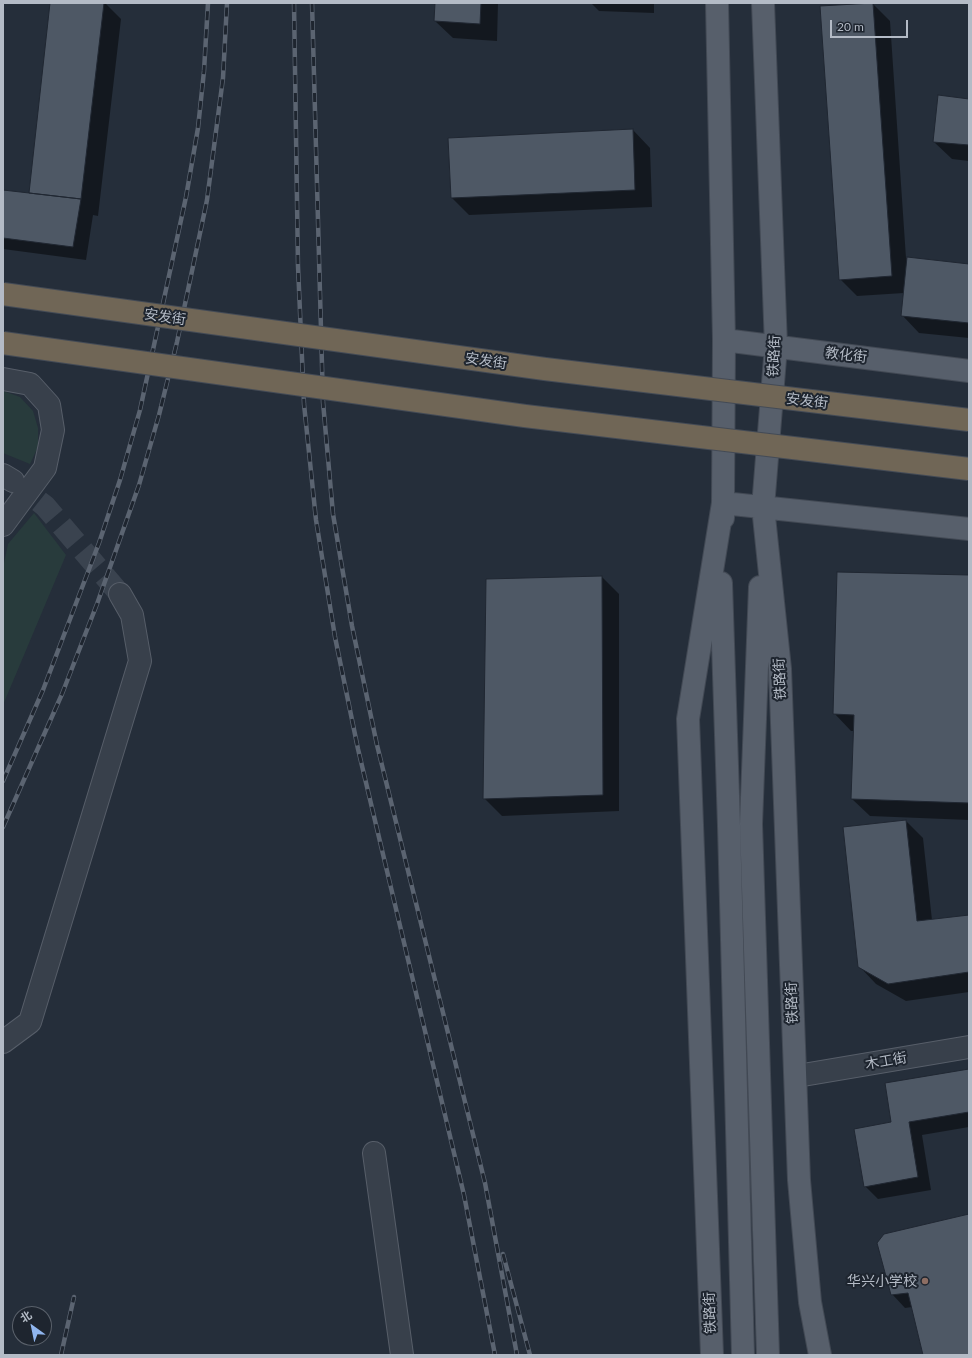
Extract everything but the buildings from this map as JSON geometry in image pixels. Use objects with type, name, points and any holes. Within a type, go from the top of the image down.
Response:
[{"type":"highway","name":"安发街","points":[[3,294],[545,369],[969,420]]},
{"type":"highway","points":[[3,343],[525,416],[969,469]]},
{"type":"main road","name":"铁路街","points":[[712,1355],[688,719],[723,503],[724,340],[717,3]]},
{"type":"main road","name":"铁路街","points":[[763,3],[776,346],[763,507],[780,669],[799,1180],[810,1302],[820,1355]]},
{"type":"main road","name":"教化街","points":[[724,340],[969,371]]},
{"type":"main road","points":[[743,1355],[730,826],[720,594],[723,503],[969,528]]},
{"type":"main road","points":[[763,507],[751,824],[768,1355]]},
{"type":"street","points":[[3,379],[30,384],[49,405],[53,430],[45,468],[3,526]]},
{"type":"street","points":[[3,1042],[30,1022],[140,661],[132,615],[120,594]]},
{"type":"street","name":"木工街","points":[[803,1074],[969,1046]]},
{"type":"street","points":[[374,1153],[402,1355]]},
{"type":"shaded area","points":[[3,391],[20,397],[33,411],[38,428],[38,447],[30,464],[3,453]]},
{"type":"shaded area","points":[[34,513],[66,555],[3,705],[3,568],[8,544]]},
{"type":"tunnel","points":[[13,481],[45,506],[120,594]]},
{"type":"railway","points":[[3,781],[43,690],[99,543],[120,480],[140,410],[186,197],[198,128],[204,71],[208,3]]},
{"type":"railway","points":[[3,827],[62,694],[97,604],[139,485],[159,415],[177,342],[207,200],[223,78],[227,3]]},
{"type":"railway","points":[[294,3],[298,266],[304,404],[316,520],[335,637],[358,749],[464,1195],[495,1355]]},
{"type":"railway","points":[[312,3],[323,402],[333,514],[352,626],[377,745],[485,1183],[517,1355]]},
{"type":"railway","points":[[503,1254],[530,1355]]},
{"type":"railway","points":[[61,1355],[74,1297]]},
{"type":"place","name":"华兴小学校","points":[[925,1281]]}]
